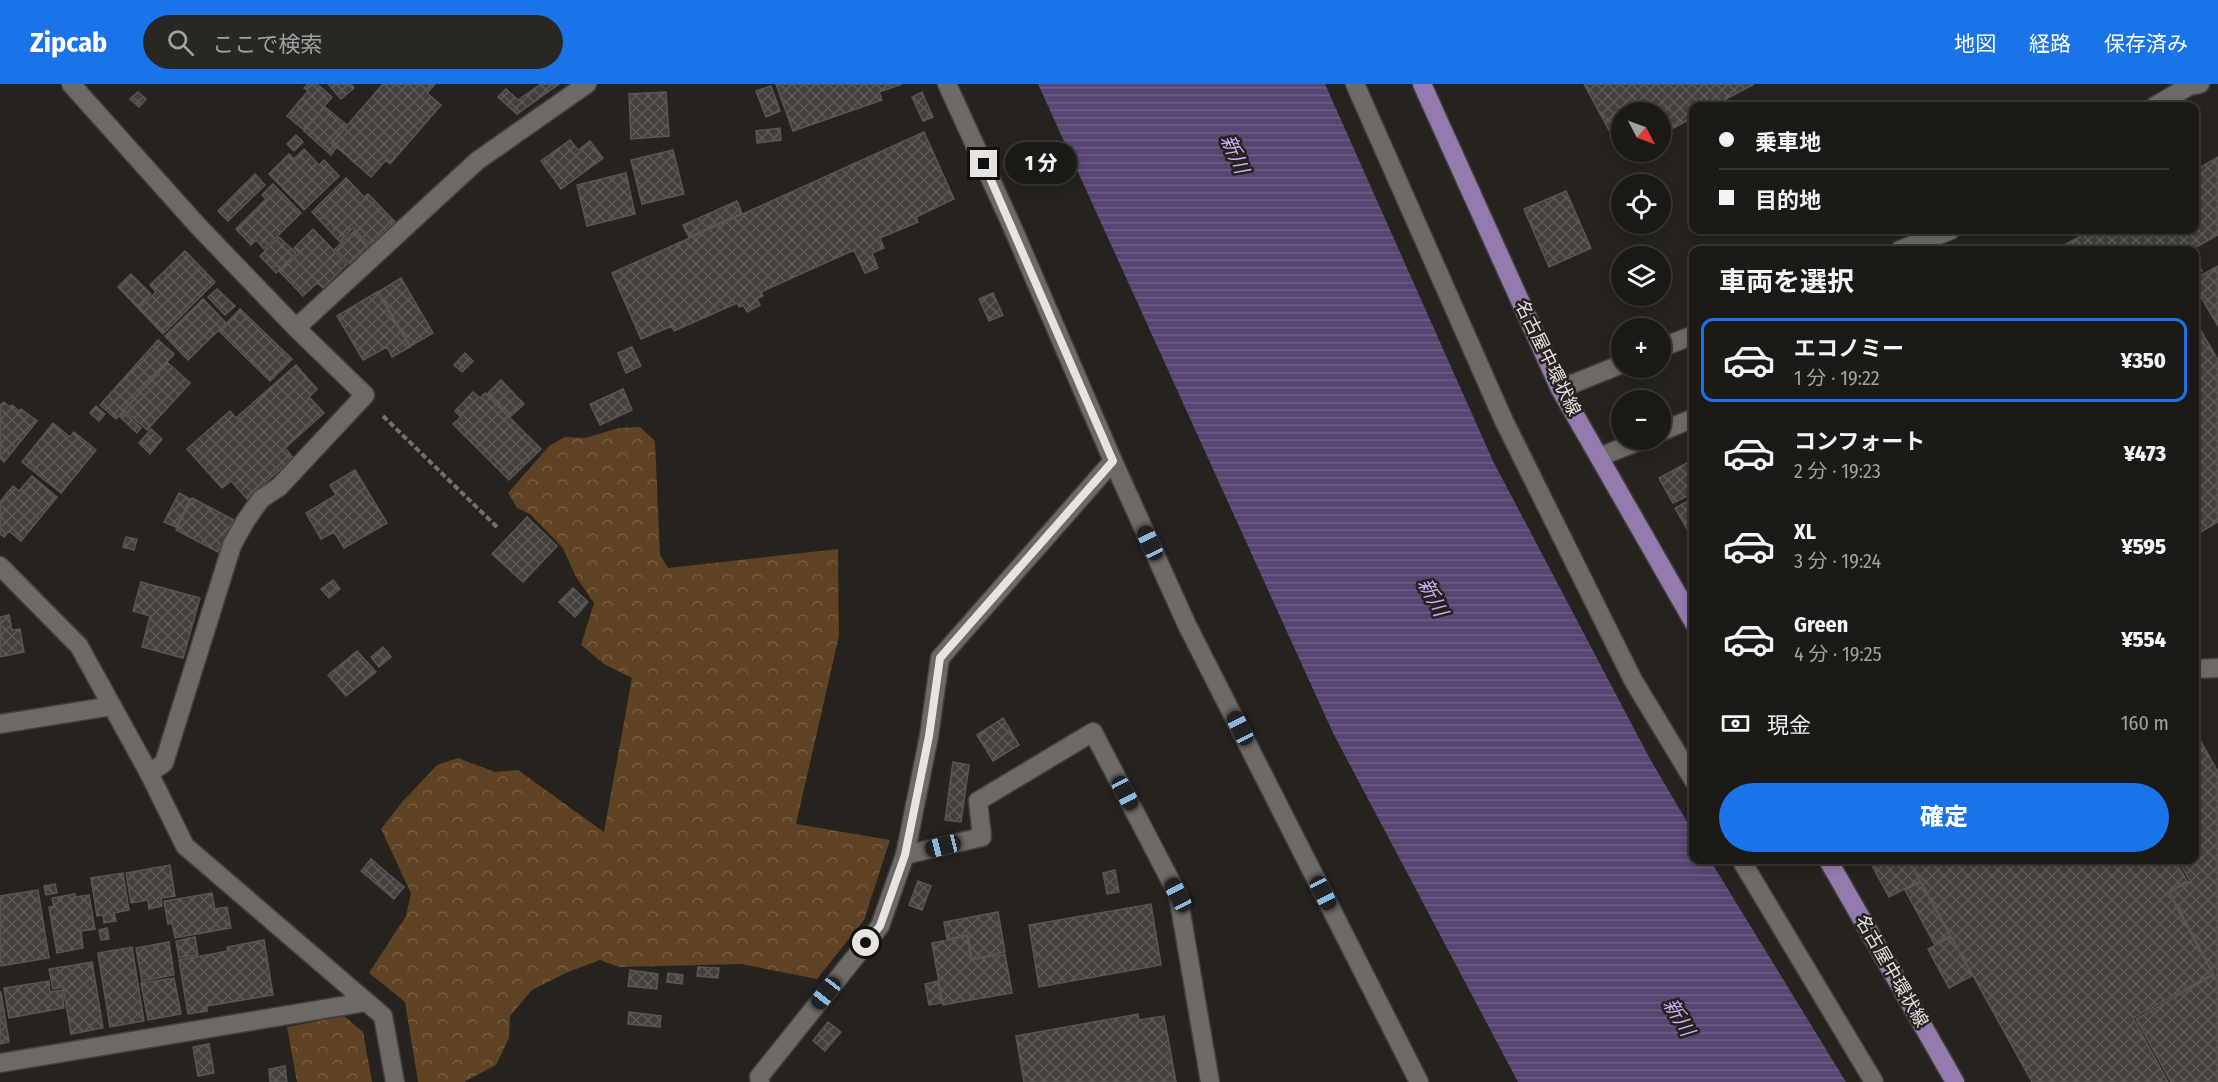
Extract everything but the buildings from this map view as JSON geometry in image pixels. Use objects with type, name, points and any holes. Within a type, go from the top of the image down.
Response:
[{"type":"main road","name":"名古屋中環状線","points":[[1422,84],[1560,389],[1689,614]]},
{"type":"main road","name":"名古屋中環状線","points":[[1830,864],[1955,1082]]},
{"type":"street","points":[[71,84],[198,226],[296,328],[365,395],[279,487],[261,499],[246,520],[232,545],[164,763],[149,773]]},
{"type":"street","points":[[296,328],[477,161],[587,84]]},
{"type":"street","points":[[947,84],[1187,625],[1419,1082]]},
{"type":"street","points":[[1355,84],[1504,421],[1633,680],[1689,773]]},
{"type":"street","points":[[2162,102],[2189,86],[2200,84]]},
{"type":"street","points":[[1910,246],[1941,234]]},
{"type":"street","points":[[1671,344],[1689,337]]},
{"type":"street","points":[[1560,389],[1611,368]]},
{"type":"street","points":[[1671,427],[1689,420]]},
{"type":"street","points":[[1599,458],[1618,450]]},
{"type":"street","points":[[760,1082],[759,1077],[880,926],[905,855],[929,736],[940,658],[1113,461]]},
{"type":"street","points":[[0,566],[79,646],[149,773],[185,846],[383,1016],[395,1082]]},
{"type":"street","points":[[2199,669],[2218,668]]},
{"type":"street","points":[[0,724],[112,706]]},
{"type":"street","points":[[905,855],[982,837],[978,801],[1093,732],[1178,895],[1210,1082]]},
{"type":"street","points":[[1743,864],[1874,1082]]},
{"type":"street","points":[[0,1063],[366,1002]]},
{"type":"path","points":[[363,397],[499,529]]},
{"type":"green space","points":[[640,427],[655,441],[660,555],[668,568],[838,549],[839,636],[796,824],[890,840],[864,920],[817,979],[741,964],[619,967],[600,960],[568,972],[532,990],[510,1016],[509,1038],[496,1065],[464,1082],[418,1082],[405,1002],[369,973],[406,916],[411,893],[381,829],[403,801],[437,765],[458,758],[495,772],[518,770],[604,832],[632,678],[604,664],[581,645],[594,603],[575,575],[563,548],[530,514],[517,508],[508,493],[549,446],[565,437],[585,438],[619,428]]},
{"type":"green space","points":[[344,1016],[363,1032],[372,1082],[297,1082],[287,1027]]},
{"type":"water","name":"新川","points":[[1038,84],[1325,84],[1493,461],[1650,759],[1689,825],[1689,864],[1712,864],[1846,1082],[1518,1082],[1333,733]]},
{"type":"route","points":[[866,943],[880,926],[905,855],[929,736],[940,658],[1113,461],[984,164]]}]
